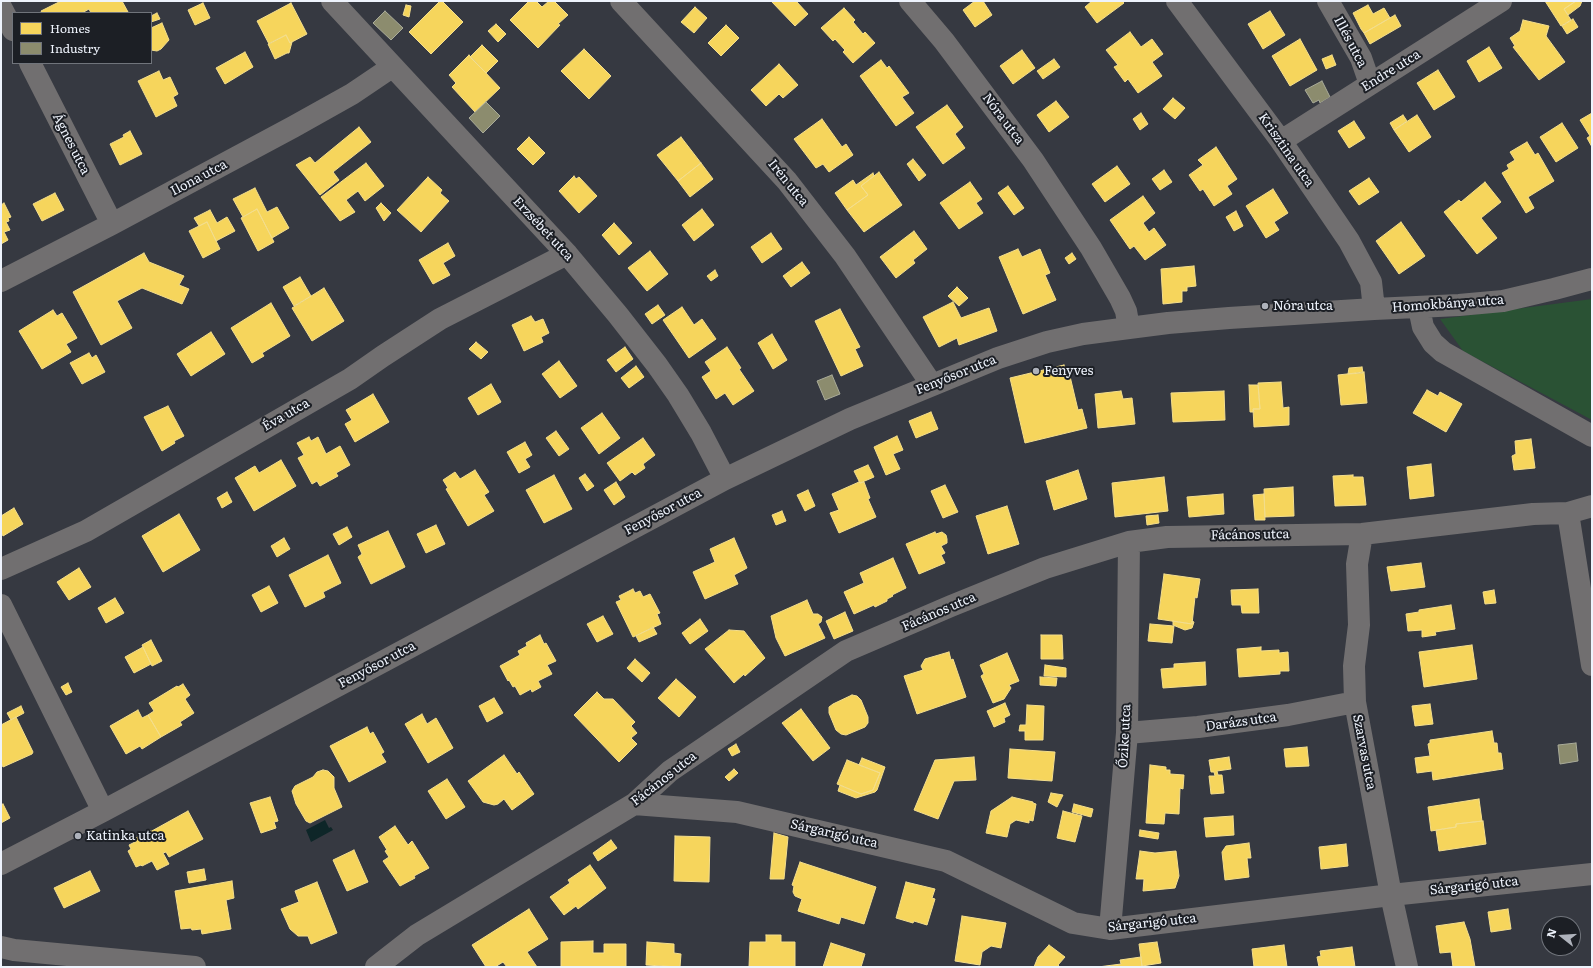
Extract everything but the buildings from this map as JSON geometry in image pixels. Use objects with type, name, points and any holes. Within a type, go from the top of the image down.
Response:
[{"type":"street","name":"Erzsébet utca","points":[[332,1],[567,254],[618,314],[657,365],[697,427],[725,479]]},
{"type":"street","name":"Irén utca","points":[[621,1],[761,150],[787,181],[845,256],[932,385]]},
{"type":"street","name":"Nóra utca","points":[[910,1],[948,47],[1033,160],[1091,248],[1120,298],[1126,311],[1129,328]]},
{"type":"street","name":"Krisztina utca","points":[[1177,1],[1281,141],[1349,240],[1371,282],[1374,309]]},
{"type":"street","name":"Illés utca","points":[[1328,1],[1361,58],[1370,84]]},
{"type":"street","name":"Endre utca","points":[[1281,141],[1501,1]]},
{"type":"street","points":[[1,7],[12,28]]},
{"type":"street","name":"Ágnes utca","points":[[31,64],[112,224]]},
{"type":"street","name":"Ilona utca","points":[[1,281],[112,224],[325,110],[392,67]]},
{"type":"street","name":"Éva utca","points":[[1,569],[86,531],[350,379],[440,319],[567,254]]},
{"type":"street","name":"Homokbánya utca","points":[[1374,309],[1459,306],[1503,300],[1592,279]]},
{"type":"street","points":[[1419,308],[1423,327],[1432,343],[1443,352],[1592,436]]},
{"type":"street","name":"Fenyősor utca","points":[[1,864],[725,479],[850,419],[998,358],[1047,342],[1083,334],[1129,328],[1229,318],[1374,309]]},
{"type":"street","name":"Fácános utca","points":[[376,967],[417,935],[634,804],[670,771],[846,651],[1045,568],[1129,542],[1167,537],[1362,534],[1533,514],[1568,513],[1592,506]]},
{"type":"street","points":[[1568,513],[1592,665]]},
{"type":"street","name":"Szarvas utca","points":[[1362,534],[1357,564],[1359,625],[1354,666],[1354,702],[1391,895],[1407,967]]},
{"type":"street","name":"Őzike utca","points":[[1110,929],[1127,733],[1129,542]]},
{"type":"street","points":[[1,605],[103,811]]},
{"type":"street","name":"Darázs utca","points":[[1127,733],[1198,727],[1288,715],[1354,702]]},
{"type":"street","name":"Sárgarigó utca","points":[[634,804],[737,812],[946,861],[1073,923],[1110,929],[1391,895],[1592,874]]},
{"type":"street","points":[[1,947],[14,950],[196,967]]},
{"type":"green space","points":[[1592,299],[1592,420],[1463,351],[1440,319]]},
{"type":"shaded area","points":[[325,820],[329,828],[331,827],[333,830],[311,842],[306,830]]},
{"type":"place","name":"Nóra utca","points":[[1265,306]]},
{"type":"place","name":"Fenyves","points":[[1036,371]]},
{"type":"place","name":"Katinka utca","points":[[78,836]]}]
